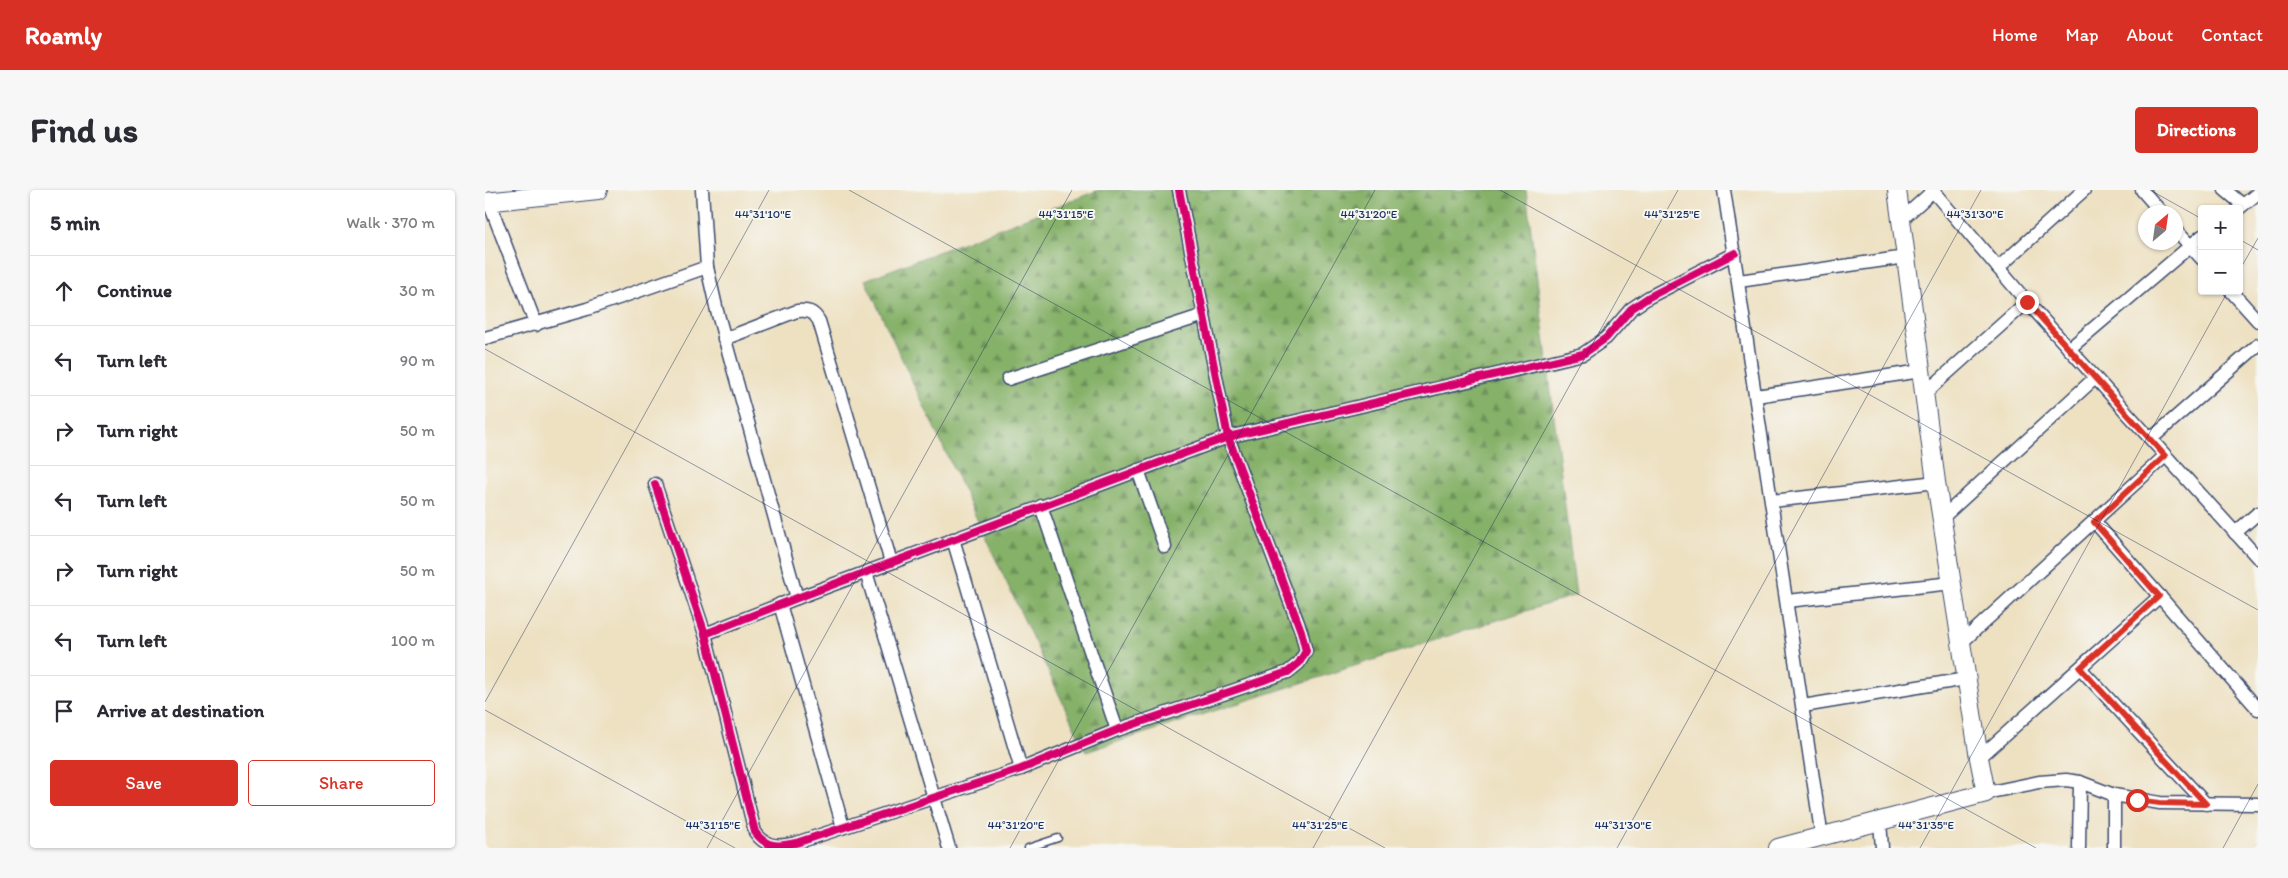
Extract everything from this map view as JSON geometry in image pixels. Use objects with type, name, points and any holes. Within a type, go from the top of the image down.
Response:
[{"type":"street","points":[[536,325],[487,202],[598,190]]},
{"type":"street","points":[[702,190],[707,267],[724,339],[797,598]]},
{"type":"street","points":[[655,484],[705,634],[755,832],[759,839],[767,845],[776,847],[1021,770],[1117,730],[1288,672],[1299,663],[1305,651],[1301,631],[1228,437],[1179,190]]},
{"type":"street","points":[[1724,190],[1803,706],[1816,842]]},
{"type":"street","points":[[1897,190],[1936,482],[1966,679],[1986,793]]},
{"type":"street","points":[[1901,220],[1933,190],[2027,302],[2258,558]]},
{"type":"street","points":[[1998,268],[2084,190]]},
{"type":"street","points":[[2142,190],[2155,205]]},
{"type":"street","points":[[2225,190],[2239,205]]},
{"type":"street","points":[[2243,205],[2258,193]]},
{"type":"street","points":[[2183,238],[2198,255]]},
{"type":"street","points":[[2069,349],[2198,239]]},
{"type":"street","points":[[705,634],[779,604],[1228,437],[1583,354],[1606,338],[1631,309],[1649,297],[1735,253]]},
{"type":"street","points":[[1739,281],[1906,257]]},
{"type":"street","points":[[485,338],[587,310],[707,267]]},
{"type":"street","points":[[2235,295],[2258,321]]},
{"type":"street","points":[[1924,394],[2027,302]]},
{"type":"street","points":[[724,339],[797,310],[807,310],[815,314],[819,321],[891,562]]},
{"type":"street","points":[[1008,379],[1204,315]]},
{"type":"street","points":[[2151,439],[2258,345]]},
{"type":"street","points":[[1756,396],[1921,371]]},
{"type":"street","points":[[1942,518],[2095,378]]},
{"type":"street","points":[[1961,643],[2165,456]]},
{"type":"street","points":[[1139,470],[1165,546]]},
{"type":"street","points":[[1772,501],[1936,482]]},
{"type":"street","points":[[1041,506],[1117,730]]},
{"type":"street","points":[[2235,533],[2258,513]]},
{"type":"street","points":[[2094,522],[2258,709]]},
{"type":"street","points":[[953,539],[1021,770]]},
{"type":"street","points":[[866,572],[949,848]]},
{"type":"street","points":[[1787,601],[1952,583]]},
{"type":"street","points":[[1979,758],[2159,596]]},
{"type":"street","points":[[779,604],[843,827]]},
{"type":"street","points":[[2080,668],[2206,804]]},
{"type":"street","points":[[1803,706],[1966,679]]},
{"type":"street","points":[[1778,848],[1816,842],[1986,793],[2053,780],[2080,782],[2114,795],[2160,803],[2258,804]]},
{"type":"street","points":[[2079,848],[2080,782]]},
{"type":"street","points":[[2114,795],[2114,848]]},
{"type":"street","points":[[1880,822],[1882,848]]},
{"type":"lane","points":[[1028,848],[1058,838]]},
{"type":"green space","points":[[1099,190],[1526,190],[1576,595],[1086,752],[865,280]]},
{"type":"cycle path","points":[[655,484],[705,634],[755,832],[768,844],[784,845],[796,843],[1021,769],[1117,730],[1288,672],[1299,663],[1306,651],[1301,631],[1228,437],[1179,190]]},
{"type":"cycle path","points":[[705,634],[1228,437],[1583,354],[1606,338],[1631,309],[1649,297],[1735,253]]},
{"type":"route","points":[[2027,302],[2165,456],[2094,522],[2159,596],[2080,668],[2206,804],[2160,803],[2137,800]]}]
